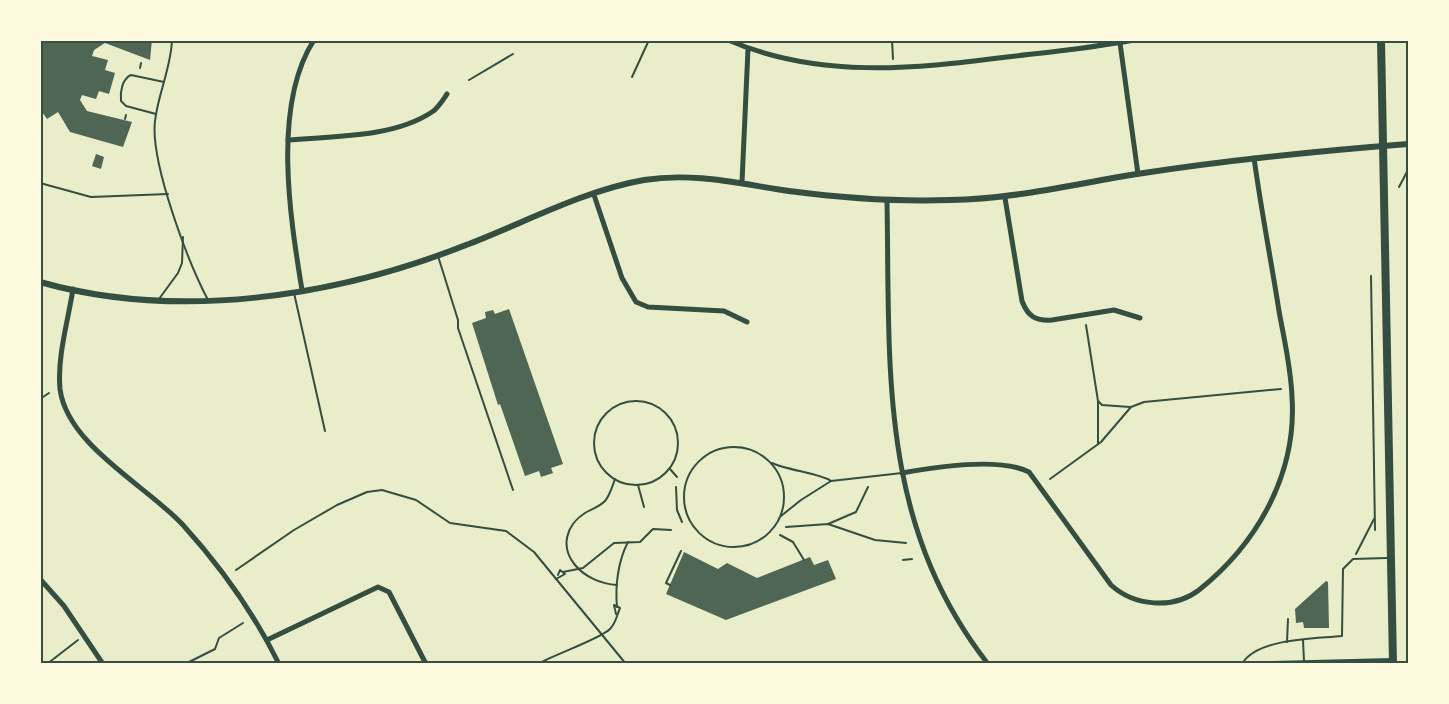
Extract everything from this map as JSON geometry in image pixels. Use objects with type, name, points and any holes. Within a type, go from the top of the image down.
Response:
[{"type":"main road","points":[[1381,40],[1393,662]]},
{"type":"street","points":[[302,290],[293,224],[288,121],[297,75],[314,40]]},
{"type":"street","points":[[728,40],[748,49],[828,65],[894,69],[1134,40]]},
{"type":"street","points":[[1120,43],[1138,174]]},
{"type":"street","points":[[742,182],[748,49]]},
{"type":"street","points":[[288,140],[376,131],[415,122],[435,111],[447,94]]},
{"type":"street","points":[[40,282],[73,290],[158,301],[208,300],[294,292],[383,272],[438,256],[594,195],[644,180],[698,177],[790,191],[887,201],[1005,198],[1138,174],[1254,158],[1408,144]]},
{"type":"street","points":[[902,473],[994,464],[1017,466],[1029,472],[1111,585],[1121,595],[1135,601],[1157,603],[1177,600],[1195,592],[1215,576],[1252,536],[1270,504],[1279,486],[1292,425],[1289,370],[1254,158]]},
{"type":"street","points":[[594,195],[622,278],[636,302],[648,307],[724,311],[747,322]]},
{"type":"street","points":[[1005,198],[1022,302],[1029,315],[1042,321],[1052,321],[1114,310],[1140,318]]},
{"type":"street","points":[[887,201],[893,408],[905,495],[927,561],[953,612],[988,663]]},
{"type":"street","points":[[73,290],[61,358],[60,389],[68,414],[87,440],[151,495],[189,532],[255,618],[279,663]]},
{"type":"street","points":[[40,579],[64,606],[103,663]]},
{"type":"street","points":[[267,640],[378,587],[389,592],[426,663]]},
{"type":"street","points":[[1272,663],[1393,662]]},
{"type":"lane","points":[[172,40],[156,114],[157,153],[168,194],[208,300]]},
{"type":"lane","points":[[156,114],[126,106],[120,96],[124,81],[131,75],[164,82]]},
{"type":"lane","points":[[40,183],[91,197],[168,194]]},
{"type":"lane","points":[[158,301],[178,273],[182,263],[183,237]]},
{"type":"lane","points":[[438,256],[458,320],[458,328],[513,490]]},
{"type":"lane","points":[[294,292],[325,431]]},
{"type":"lane","points":[[831,482],[825,476],[791,470],[771,462],[761,453],[747,447],[720,448],[706,455],[695,466],[685,487],[685,508],[693,528],[718,544],[748,546],[773,530],[781,516],[801,500],[831,482],[902,473]]},
{"type":"lane","points":[[771,462],[782,487],[781,516]]},
{"type":"lane","points":[[1242,663],[1247,655],[1276,643],[1342,636],[1341,577],[1343,569],[1353,559],[1390,558]]},
{"type":"lane","points":[[1287,642],[1288,619]]},
{"type":"lane","points":[[1303,640],[1305,663]]},
{"type":"path","points":[[632,77],[649,40]]},
{"type":"path","points":[[892,40],[894,60]]},
{"type":"path","points":[[469,80],[513,54]]},
{"type":"path","points":[[140,68],[141,63]]},
{"type":"path","points":[[1399,187],[1408,170]]},
{"type":"path","points":[[1371,276],[1375,530]]},
{"type":"path","points":[[1086,325],[1098,401],[1098,445]]},
{"type":"path","points":[[1098,401],[1102,405],[1131,407],[1168,398],[1281,389]]},
{"type":"path","points":[[40,399],[49,393]]},
{"type":"path","points":[[632,400],[653,404],[670,417],[677,429],[679,444],[670,469],[659,479],[638,485],[615,479],[599,464],[594,451],[593,437],[598,423],[606,412],[618,404],[632,400]]},
{"type":"path","points":[[1050,479],[1098,445],[1131,407]]},
{"type":"path","points":[[670,469],[677,477]]},
{"type":"path","points":[[615,479],[604,502],[584,514],[569,530],[567,550],[579,569],[596,580],[617,585]]},
{"type":"path","points":[[638,485],[644,507]]},
{"type":"path","points":[[676,487],[677,510],[682,522]]},
{"type":"path","points":[[786,527],[828,524],[856,512],[868,487]]},
{"type":"path","points":[[236,570],[294,530],[338,505],[367,492],[382,490],[406,495],[450,523],[506,531],[534,552],[626,663]]},
{"type":"path","points":[[1353,559],[1374,519]]},
{"type":"path","points":[[828,524],[875,540],[906,543]]},
{"type":"path","points":[[556,579],[558,575],[565,574],[562,572],[590,564],[614,543],[640,542],[653,529],[671,530]]},
{"type":"path","points":[[780,535],[793,542],[804,560]]},
{"type":"path","points":[[538,663],[602,635],[615,622],[620,608],[617,607],[617,585],[622,555],[628,542]]},
{"type":"path","points":[[670,585],[666,584],[675,569],[681,551]]},
{"type":"path","points":[[903,560],[912,559]]},
{"type":"path","points":[[185,663],[214,649],[219,638],[243,623]]},
{"type":"path","points":[[47,663],[78,640]]},
{"type":"building","points":[[40,40],[152,40],[150,60],[105,43],[94,50],[92,56],[108,60],[105,70],[115,73],[109,94],[99,91],[96,99],[82,95],[80,100],[87,111],[132,122],[123,147],[70,132],[58,112],[47,119],[40,109]]},
{"type":"building","points":[[96,154],[104,157],[101,169],[92,166]]},
{"type":"building","points":[[509,309],[563,464],[551,468],[553,473],[541,477],[539,471],[525,476],[500,404],[498,405],[472,323],[486,318],[485,312],[493,310],[495,314]]},
{"type":"building","points":[[684,552],[718,569],[727,563],[757,578],[810,557],[814,565],[828,560],[836,579],[726,620],[666,594]]},
{"type":"building","points":[[1326,581],[1328,582],[1329,628],[1304,628],[1303,622],[1296,623],[1295,609]]}]
